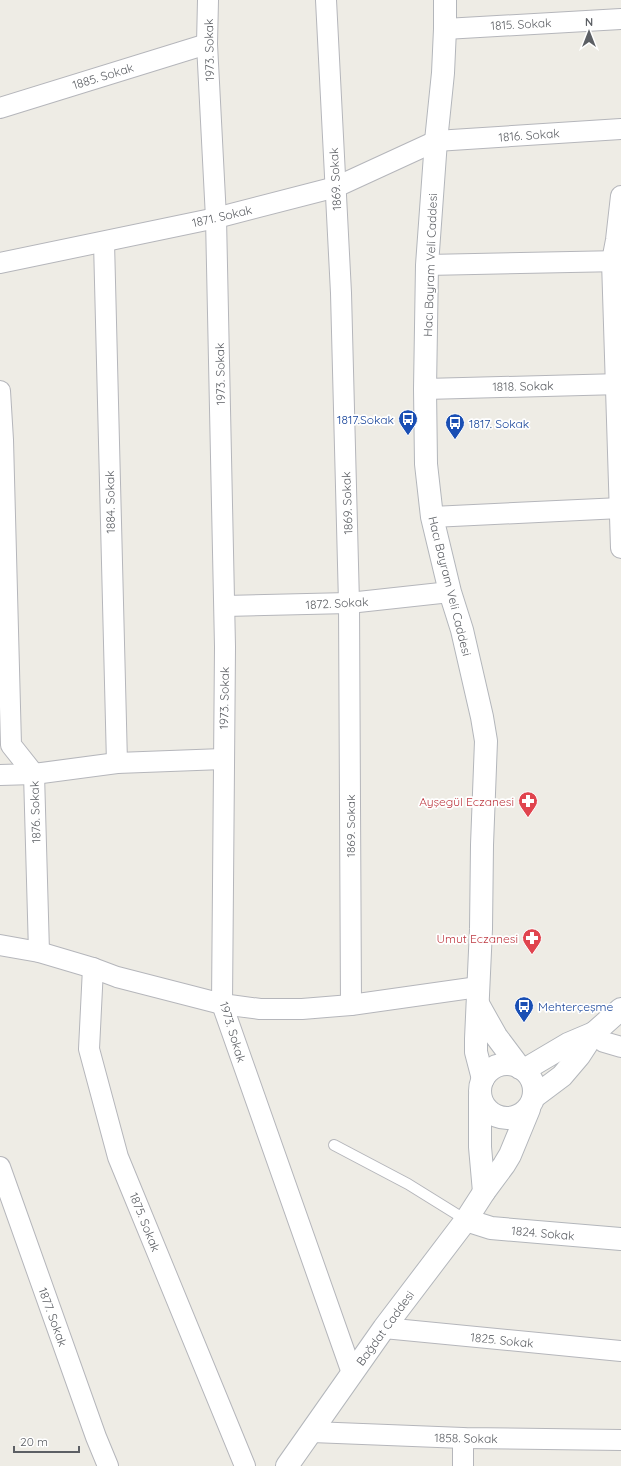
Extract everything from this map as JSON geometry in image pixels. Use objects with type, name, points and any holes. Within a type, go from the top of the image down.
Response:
[{"type":"main road","name":"Hacı Bayram Veli Caddesi","points":[[445,0],[443,73],[436,141],[427,265],[426,464],[432,517],[450,592],[462,630],[486,741],[476,1052],[481,1088]]},
{"type":"main road","points":[[478,996],[496,1036],[530,1077],[533,1083],[531,1103]]},
{"type":"main road","points":[[481,1088],[483,1105],[489,1112],[501,1118],[514,1118],[522,1114],[531,1103],[562,1076],[579,1056],[594,1033],[621,1009]]},
{"type":"main road","points":[[522,1069],[563,1047],[594,1033]]},
{"type":"main road","points":[[484,1192],[480,1147],[481,1088],[488,1072],[495,1067],[503,1064],[512,1065],[522,1069]]},
{"type":"main road","name":"Bağdat Caddesi","points":[[287,1466],[384,1328],[466,1220],[504,1165],[510,1155],[531,1103]]},
{"type":"main road","name":"1824. Sokak","points":[[466,1220],[491,1228],[621,1239]]},
{"type":"street","name":"1973. Sokak","points":[[208,0],[207,44],[216,218],[225,606],[222,1004],[352,1373]]},
{"type":"street","name":"1869. Sokak","points":[[326,0],[341,293],[349,604],[351,1005]]},
{"type":"street","name":"1815. Sokak","points":[[445,29],[621,19]]},
{"type":"street","name":"1885. Sokak","points":[[0,108],[207,44]]},
{"type":"street","name":"1816. Sokak","points":[[436,141],[621,129]]},
{"type":"street","name":"1871. Sokak","points":[[0,263],[216,218],[336,187],[436,141]]},
{"type":"street","points":[[621,196],[616,240],[621,548]]},
{"type":"street","name":"1884. Sokak","points":[[104,242],[117,763]]},
{"type":"street","points":[[427,265],[617,261]]},
{"type":"street","name":"1818. Sokak","points":[[426,389],[619,384]]},
{"type":"street","name":"1876. Sokak","points":[[0,391],[3,440],[11,745],[34,774],[39,952]]},
{"type":"street","points":[[432,517],[620,508]]},
{"type":"street","name":"1872. Sokak","points":[[225,606],[349,604],[450,592]]},
{"type":"street","points":[[0,775],[34,774],[117,763],[223,759]]},
{"type":"street","points":[[0,945],[39,952],[93,968],[117,977],[222,1004],[260,1009],[302,1009],[478,996]]},
{"type":"street","name":"1875. Sokak","points":[[93,968],[88,1049],[118,1157],[245,1466]]},
{"type":"street","points":[[594,1033],[604,1042],[621,1047]]},
{"type":"street","name":"1877. Sokak","points":[[0,1167],[96,1437],[108,1466]]},
{"type":"street","name":"1825. Sokak","points":[[384,1328],[621,1352]]},
{"type":"street","name":"1858. Sokak","points":[[312,1432],[463,1438],[621,1440]]},
{"type":"street","points":[[463,1438],[463,1466]]},
{"type":"lane","points":[[334,1145],[408,1184],[466,1220]]},
{"type":"place","name":"1817.Sokak","points":[[408,436]]},
{"type":"place","name":"1817. Sokak","points":[[455,440]]},
{"type":"place","name":"Ayşegül Eczanesi","points":[[528,818]]},
{"type":"place","name":"Umut Eczanesi","points":[[532,955]]},
{"type":"place","name":"Mehterçeşme","points":[[524,1023]]}]
